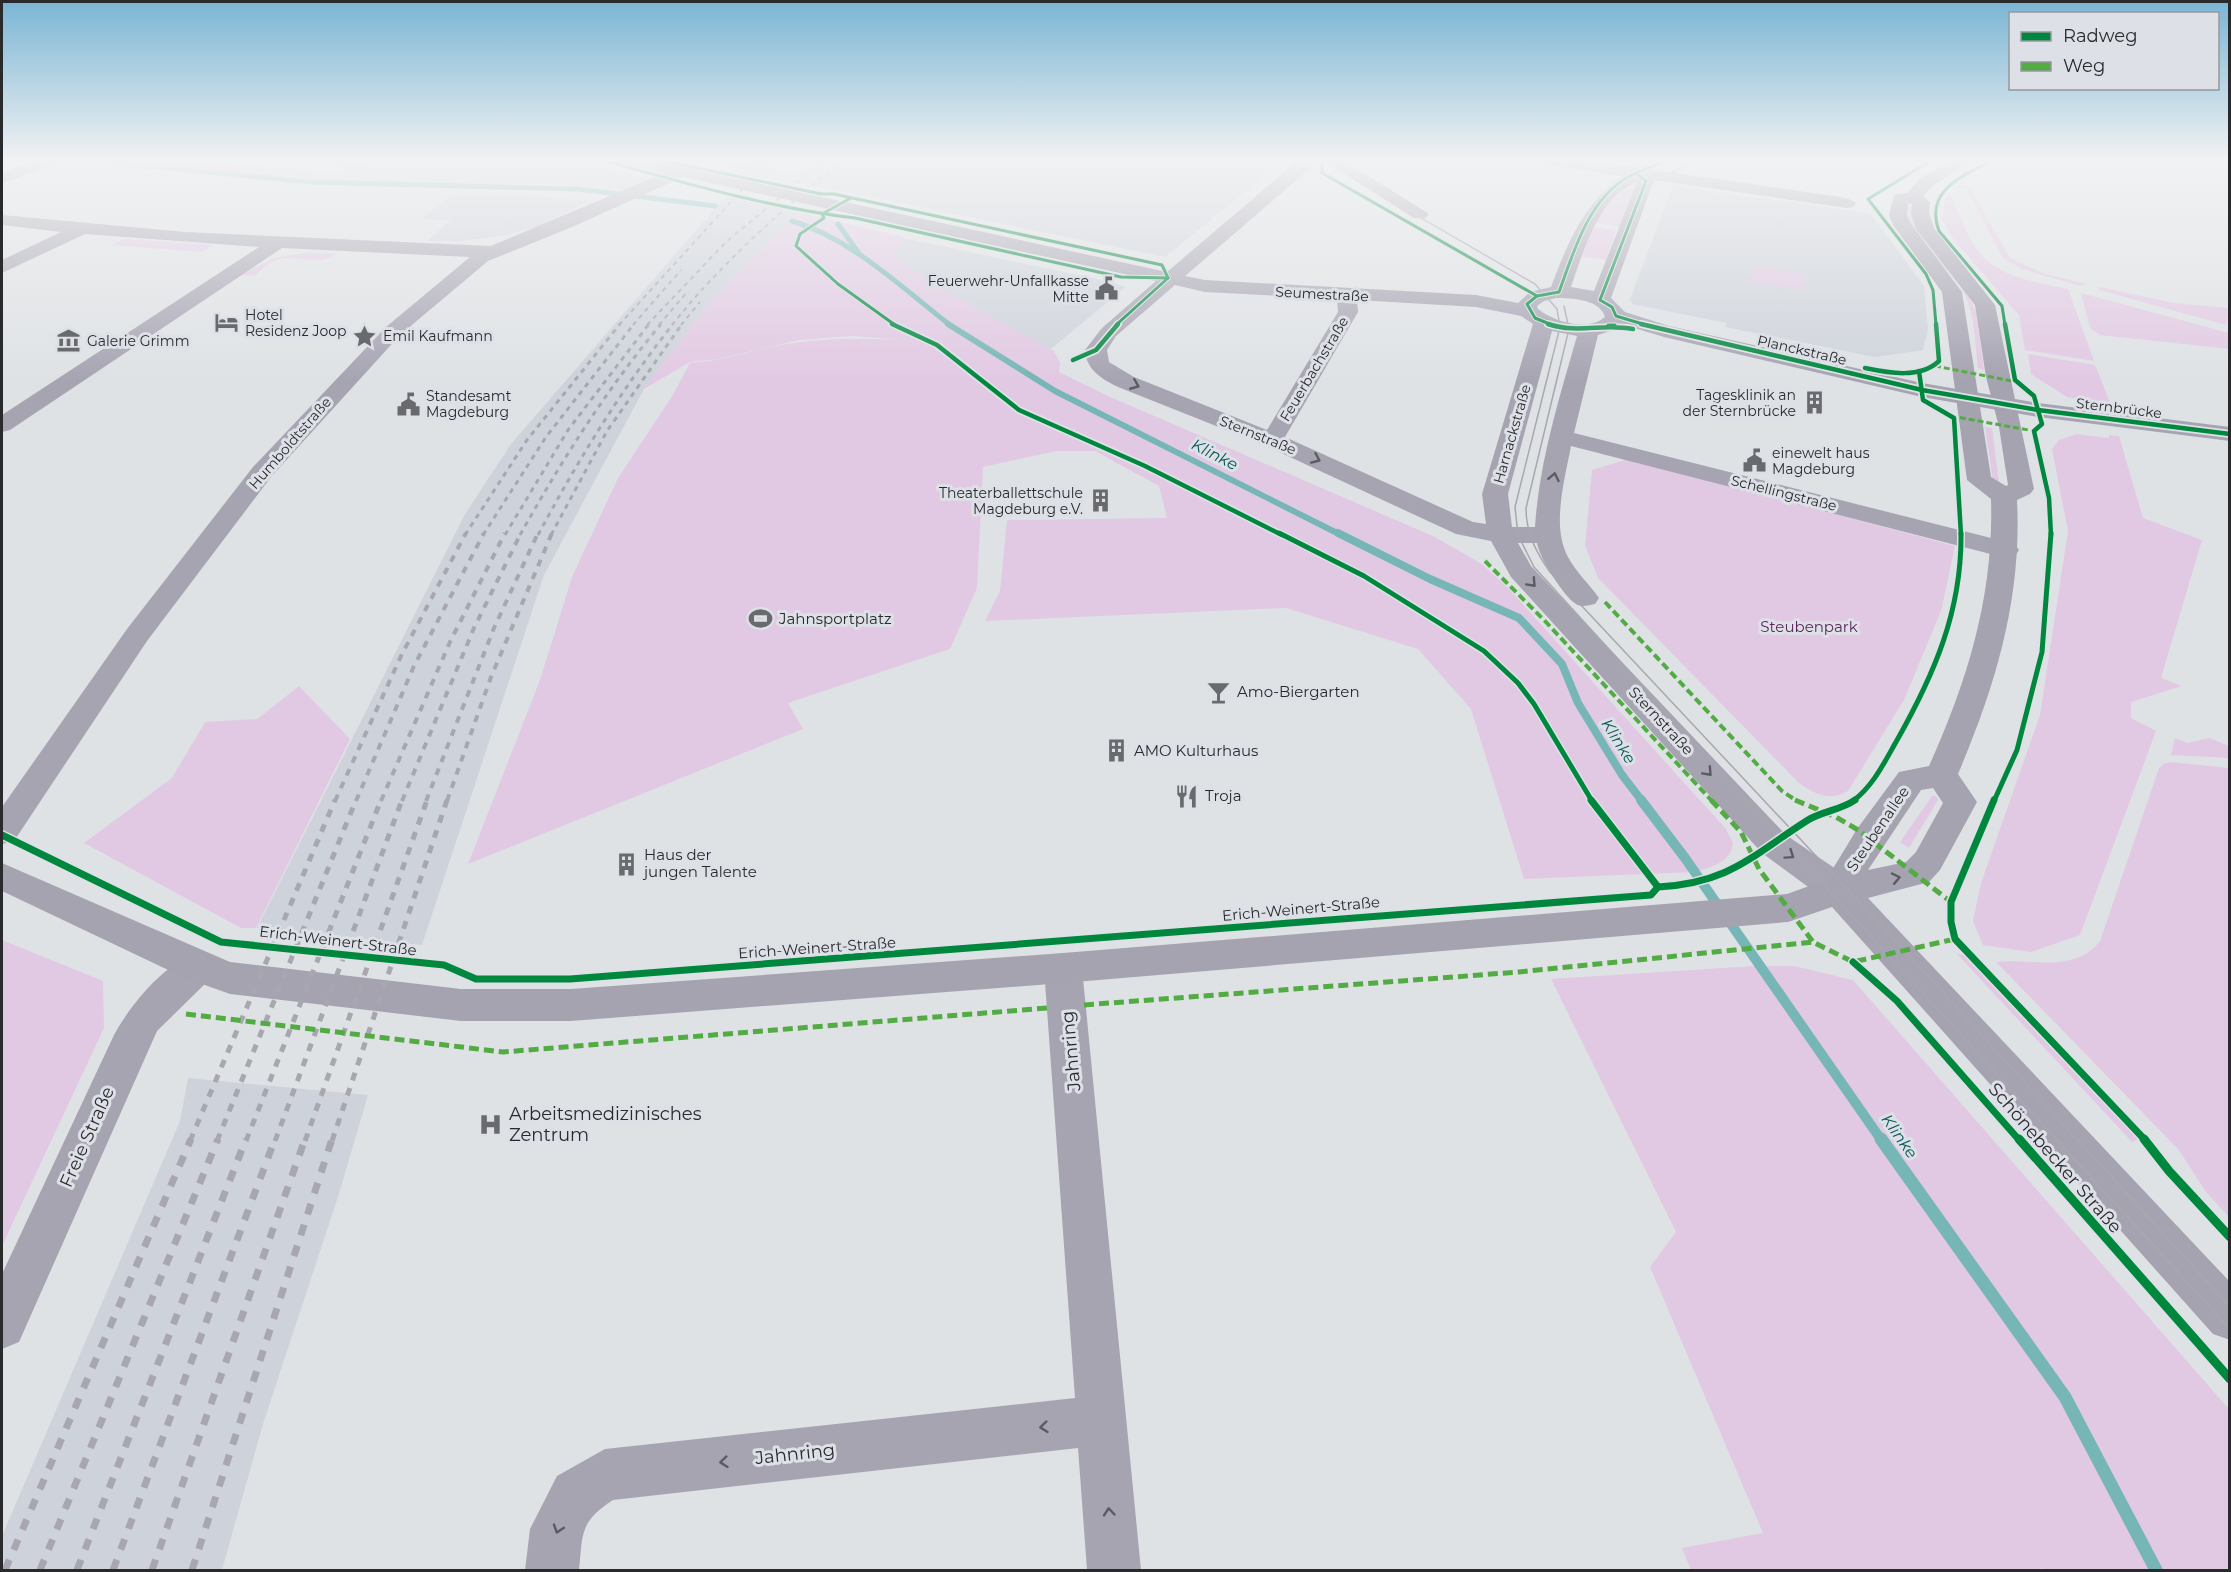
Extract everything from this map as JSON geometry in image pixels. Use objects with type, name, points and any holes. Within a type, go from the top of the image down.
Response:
[{"type":"main road","points":[[1908,233],[1952,292],[1979,480],[2004,496]]},
{"type":"main road","points":[[1929,233],[1982,300],[1987,313],[1997,377],[2005,405],[2021,489],[2004,496]]},
{"type":"main road","points":[[1941,775],[1982,677],[1994,633],[2004,578],[2006,550],[2004,496]]},
{"type":"main road","name":"Steubenallee","points":[[1941,775],[1960,802],[1923,868],[1917,873],[1839,891],[1869,838],[1911,780],[1941,775]]},
{"type":"main road","points":[[2,876],[198,967],[242,979],[460,1005],[518,1007],[1063,968],[1750,912],[1788,908],[1839,891]]},
{"type":"main road","name":"Schönebecker Straße","points":[[1839,891],[2229,1317]]},
{"type":"street","points":[[57,233],[80,239],[492,252]]},
{"type":"street","name":"Humboldtstraße","points":[[2,832],[137,635],[262,472],[393,331],[471,263],[536,233]]},
{"type":"street","name":"Seumestraße","points":[[962,233],[1214,287],[1476,301],[1535,310],[1565,328],[1605,323]]},
{"type":"street","name":"Sternstraße","points":[[1221,233],[1102,339],[1096,350],[1098,364],[1107,373],[1126,382],[1272,440],[1465,528],[1499,535],[1521,571],[1774,844],[1839,891]]},
{"type":"street","points":[[1535,310],[1559,292],[1584,233]]},
{"type":"street","points":[[1600,300],[1626,233]]},
{"type":"street","points":[[2,267],[46,246],[80,239]]},
{"type":"street","points":[[2,425],[276,244]]},
{"type":"street","points":[[216,258],[250,261]]},
{"type":"street","points":[[1559,292],[1600,300],[1612,307],[1562,437],[1548,506],[1547,535],[1557,561],[1585,598]]},
{"type":"street","name":"Feuerbachstraße","points":[[1272,440],[1348,312],[1347,295]]},
{"type":"street","name":"Harnackstraße","points":[[1499,535],[1495,494],[1535,310]]},
{"type":"street","name":"Planckstraße","points":[[1605,323],[1664,332],[2005,405]]},
{"type":"street","name":"Sternbrücke","points":[[2005,405],[2229,434]]},
{"type":"street","name":"Schellingstraße","points":[[1562,437],[2006,550]]},
{"type":"street","points":[[1499,535],[1547,535]]},
{"type":"street","name":"Freie Straße","points":[[2,1325],[128,1047],[143,1019],[198,967]]},
{"type":"street","name":"Jahnring","points":[[1063,968],[1114,1570]]},
{"type":"street","name":"Jahnring","points":[[552,1570],[556,1529],[575,1494],[605,1475],[1102,1420]]},
{"type":"shaded area","points":[[436,233],[512,233],[463,241],[427,241]]},
{"type":"shaded area","points":[[693,233],[777,233],[703,310],[644,389],[544,575],[422,945],[257,928],[465,514],[511,444]]},
{"type":"shaded area","points":[[861,233],[882,233],[1126,287],[1047,352],[1044,362]]},
{"type":"shaded area","points":[[1050,233],[1194,233],[1165,257]]},
{"type":"shaded area","points":[[1655,233],[1885,233],[1924,286],[1928,329],[1923,350],[1875,357],[1725,327],[1727,323],[1632,304],[1630,299]]},
{"type":"shaded area","points":[[188,1078],[368,1095],[338,1197],[263,1424],[222,1570],[2,1570],[2,1536],[180,1121]]},
{"type":"green space","points":[[777,233],[888,233],[903,237],[895,256],[932,283],[1054,351],[1060,363],[1059,372],[1108,396],[1433,536],[1482,564],[1508,588],[1726,829],[1733,843],[1731,850],[1724,860],[1695,872],[1524,879],[1471,709],[1418,649],[1286,608],[985,621],[1000,591],[1007,520],[1167,518],[1159,486],[1095,451],[1056,451],[983,467],[977,588],[950,649],[788,703],[803,729],[468,864],[540,680],[572,577],[618,478],[671,398],[690,363],[702,362],[725,358],[781,345],[831,339],[915,341],[852,336],[799,340],[718,359],[690,362],[644,389],[703,310]]},
{"type":"green space","points":[[1590,233],[1615,233],[1606,260],[1579,256]]},
{"type":"green space","points":[[1916,233],[1920,233],[1967,291],[1976,313],[1984,370],[1978,368],[1973,321],[1965,295]]},
{"type":"green space","points":[[1950,233],[1968,233],[1981,255],[1999,269],[2022,278],[2068,289],[2094,361],[2025,350],[2019,315]]},
{"type":"green space","points":[[1990,233],[1996,233],[2010,258],[2045,274],[2087,284],[2081,286],[2022,269],[2003,258]]},
{"type":"green space","points":[[125,239],[213,245],[202,252],[111,245]]},
{"type":"green space","points":[[306,253],[335,254],[322,260],[291,258],[276,260],[254,276],[240,275],[274,258]]},
{"type":"green space","points":[[1754,266],[1805,274],[1803,290],[1750,282]]},
{"type":"green space","points":[[2099,287],[2173,303],[2229,308],[2229,320],[2227,319],[2226,325],[2099,290]]},
{"type":"green space","points":[[2081,293],[2229,333],[2229,349],[2100,335],[2090,328]]},
{"type":"green space","points":[[2028,354],[2095,365],[2111,405],[2067,397],[2031,374]]},
{"type":"green space","points":[[1985,427],[1992,428],[1999,482],[1993,481]]},
{"type":"green space","points":[[2077,434],[2109,438],[2109,435],[2119,436],[2143,518],[2202,540],[2161,678],[2182,686],[2131,702],[2131,718],[2156,731],[2080,935],[2031,952],[1983,945],[1973,921],[1981,883],[2040,715],[2068,531],[2052,449],[2059,440]]},
{"type":"green space","name":"Steubenpark","points":[[1628,459],[1955,546],[1941,611],[1904,700],[1848,791],[1835,796],[1822,795],[1798,782],[1598,578],[1585,546],[1592,470]]},
{"type":"green space","points":[[299,686],[350,739],[256,928],[241,928],[84,843],[172,778],[205,722],[257,719]]},
{"type":"green space","points":[[2175,738],[2188,743],[2209,738],[2229,746],[2229,758],[2171,755]]},
{"type":"green space","points":[[2171,762],[2229,768],[2229,1217],[2206,1192],[2178,1149],[1996,962],[2065,961],[2078,958],[2100,941],[2159,768]]},
{"type":"green space","points":[[1932,796],[1936,796],[1938,800],[1909,848],[1900,842]]},
{"type":"green space","points":[[2,940],[103,981],[104,1028],[2,1246]]},
{"type":"green space","points":[[1957,954],[1965,955],[2141,1138],[2132,1142]]},
{"type":"green space","points":[[1754,966],[1794,966],[1853,980],[2229,1409],[2229,1570],[2043,1570],[2041,1567],[2040,1570],[1691,1570],[1682,1548],[1763,1533],[1650,1267],[1676,1232],[1551,979]]},
{"type":"waterway","name":"Klinke","points":[[822,233],[875,266],[950,325]]},
{"type":"waterway","points":[[845,233],[858,252]]},
{"type":"waterway","name":"Klinke","points":[[948,324],[1055,391],[1341,535]]},
{"type":"waterway","name":"Klinke","points":[[1338,533],[1430,579],[1519,618],[1562,664],[1578,703],[1622,775],[1642,801]]},
{"type":"waterway","name":"Klinke","points":[[1641,800],[1685,858],[1882,1141]]},
{"type":"waterway","name":"Klinke","points":[[1881,1139],[2065,1397],[2156,1570]]},
{"type":"tram line","points":[[1448,233],[1535,284],[1557,309],[1560,327],[1515,507],[1518,535],[1534,567],[2058,1141]]},
{"type":"tram line","points":[[1564,306],[1569,329],[1526,508],[1530,534],[1540,557],[1550,572],[1905,951],[2078,1141]]},
{"type":"tram line","points":[[2056,1139],[2230,1329]]},
{"type":"tram line","points":[[2077,1139],[2230,1307]]},
{"type":"railway","points":[[619,325],[702,233]]},
{"type":"railway","points":[[647,325],[736,233]]},
{"type":"railway","points":[[672,325],[711,280],[758,233]]},
{"type":"railway","points":[[633,325],[681,270]]},
{"type":"railway","points":[[659,325],[687,292]]},
{"type":"railway","points":[[681,325],[700,302]]},
{"type":"railway","points":[[465,535],[527,440],[620,324]]},
{"type":"railway","points":[[483,535],[546,437],[634,324]]},
{"type":"railway","points":[[505,535],[568,430],[649,324]]},
{"type":"railway","points":[[520,535],[586,426],[622,374],[661,324]]},
{"type":"railway","points":[[538,535],[601,426],[673,324]]},
{"type":"railway","points":[[552,534],[607,431],[682,324]]},
{"type":"railway","points":[[335,801],[401,656],[466,533]]},
{"type":"railway","points":[[356,801],[414,666],[484,533]]},
{"type":"railway","points":[[381,801],[450,642],[505,533]]},
{"type":"railway","points":[[426,801],[494,628],[538,533]]},
{"type":"railway","points":[[447,801],[491,677],[552,534]]},
{"type":"railway","points":[[402,801],[474,628],[520,535]]},
{"type":"railway","points":[[190,1141],[335,800]]},
{"type":"railway","points":[[217,1141],[356,800]]},
{"type":"railway","points":[[246,1141],[381,800]]},
{"type":"railway","points":[[275,1141],[402,800]]},
{"type":"railway","points":[[305,1141],[427,800]]},
{"type":"railway","points":[[332,1141],[447,800]]},
{"type":"railway","points":[[5,1570],[191,1139]]},
{"type":"railway","points":[[40,1570],[218,1139]]},
{"type":"railway","points":[[77,1570],[246,1139]]},
{"type":"railway","points":[[113,1570],[275,1139]]},
{"type":"railway","points":[[152,1570],[305,1139]]},
{"type":"railway","points":[[192,1570],[332,1139]]},
{"type":"marked path","points":[[1935,366],[2017,382]]},
{"type":"marked path","points":[[1951,416],[2034,431]]},
{"type":"marked path","points":[[1485,561],[1545,621],[1741,832],[1759,869],[1813,942]]},
{"type":"marked path","points":[[1605,602],[1782,791],[1796,801],[1836,817],[1872,839],[1951,902]]},
{"type":"marked path","points":[[1084,1005],[1519,972],[1813,942],[1853,962],[1955,939]]},
{"type":"marked path","points":[[186,1014],[503,1052],[1047,1008]]},
{"type":"cycle path","points":[[801,233],[796,246],[838,284],[888,322],[937,345],[1019,410],[1145,466],[1364,576],[1484,651],[1518,683],[1534,704],[1586,793],[1658,887]]},
{"type":"cycle path","points":[[924,233],[1121,277],[1168,278]]},
{"type":"cycle path","points":[[1016,233],[1162,265],[1168,278]]},
{"type":"cycle path","points":[[1428,233],[1537,296]]},
{"type":"cycle path","points":[[1582,233],[1559,292],[1537,296],[1527,304],[1529,312],[1544,323],[1564,328],[1596,329],[1616,325],[1633,329]]},
{"type":"cycle path","points":[[1626,233],[1600,300],[1612,307],[1616,316],[1664,331],[1922,390],[2038,410],[2230,434]]},
{"type":"cycle path","points":[[1865,368],[1905,373],[1925,370],[1933,367],[1939,361],[1933,290],[1926,274],[1895,233]]},
{"type":"cycle path","points":[[1941,233],[2002,306],[2015,380],[2034,396],[2042,424],[2034,431],[2049,498],[2052,523],[2042,652],[2017,750],[1965,864],[1951,902],[1951,922],[1955,939],[2153,1148],[2169,1171],[2230,1237]]},
{"type":"cycle path","points":[[1073,360],[1096,350],[1109,332],[1168,278]]},
{"type":"cycle path","name":"Erich-Weinert-Straße","points":[[2,835],[221,942],[444,965],[476,979],[570,979],[1651,895],[1658,887],[1682,886],[1721,876],[1755,858],[1813,817],[1844,806],[1856,799],[1882,767],[1921,696],[1946,640],[1952,620],[1959,580],[1961,540],[1954,418],[1923,400],[1919,371]]},
{"type":"cycle path","points":[[1853,962],[1897,1001],[2230,1379]]},
{"type":"place","name":"Feuerwehr-Unfallkasse Mitte","points":[[1107,289]]},
{"type":"place","name":"Hotel Residenz Joop","points":[[227,323]]},
{"type":"place","name":"Emil Kaufmann","points":[[365,336]]},
{"type":"place","name":"Galerie Grimm","points":[[69,341]]},
{"type":"place","name":"Tagesklinik an der Sternbrücke","points":[[1814,403]]},
{"type":"place","name":"Standesamt Magdeburg","points":[[408,404]]},
{"type":"place","name":"einewelt haus Magdeburg","points":[[1754,461]]},
{"type":"place","name":"Theaterballettschule Magdeburg e.V.","points":[[1101,501]]},
{"type":"place","name":"Jahnsportplatz","points":[[761,619]]},
{"type":"place","name":"Amo-Biergarten","points":[[1219,692]]},
{"type":"place","name":"AMO Kulturhaus","points":[[1116,751]]},
{"type":"place","name":"Troja","points":[[1187,796]]},
{"type":"place","name":"Haus der jungen Talente","points":[[626,864]]},
{"type":"place","name":"Arbeitsmedizinisches Zentrum","points":[[491,1124]]}]
